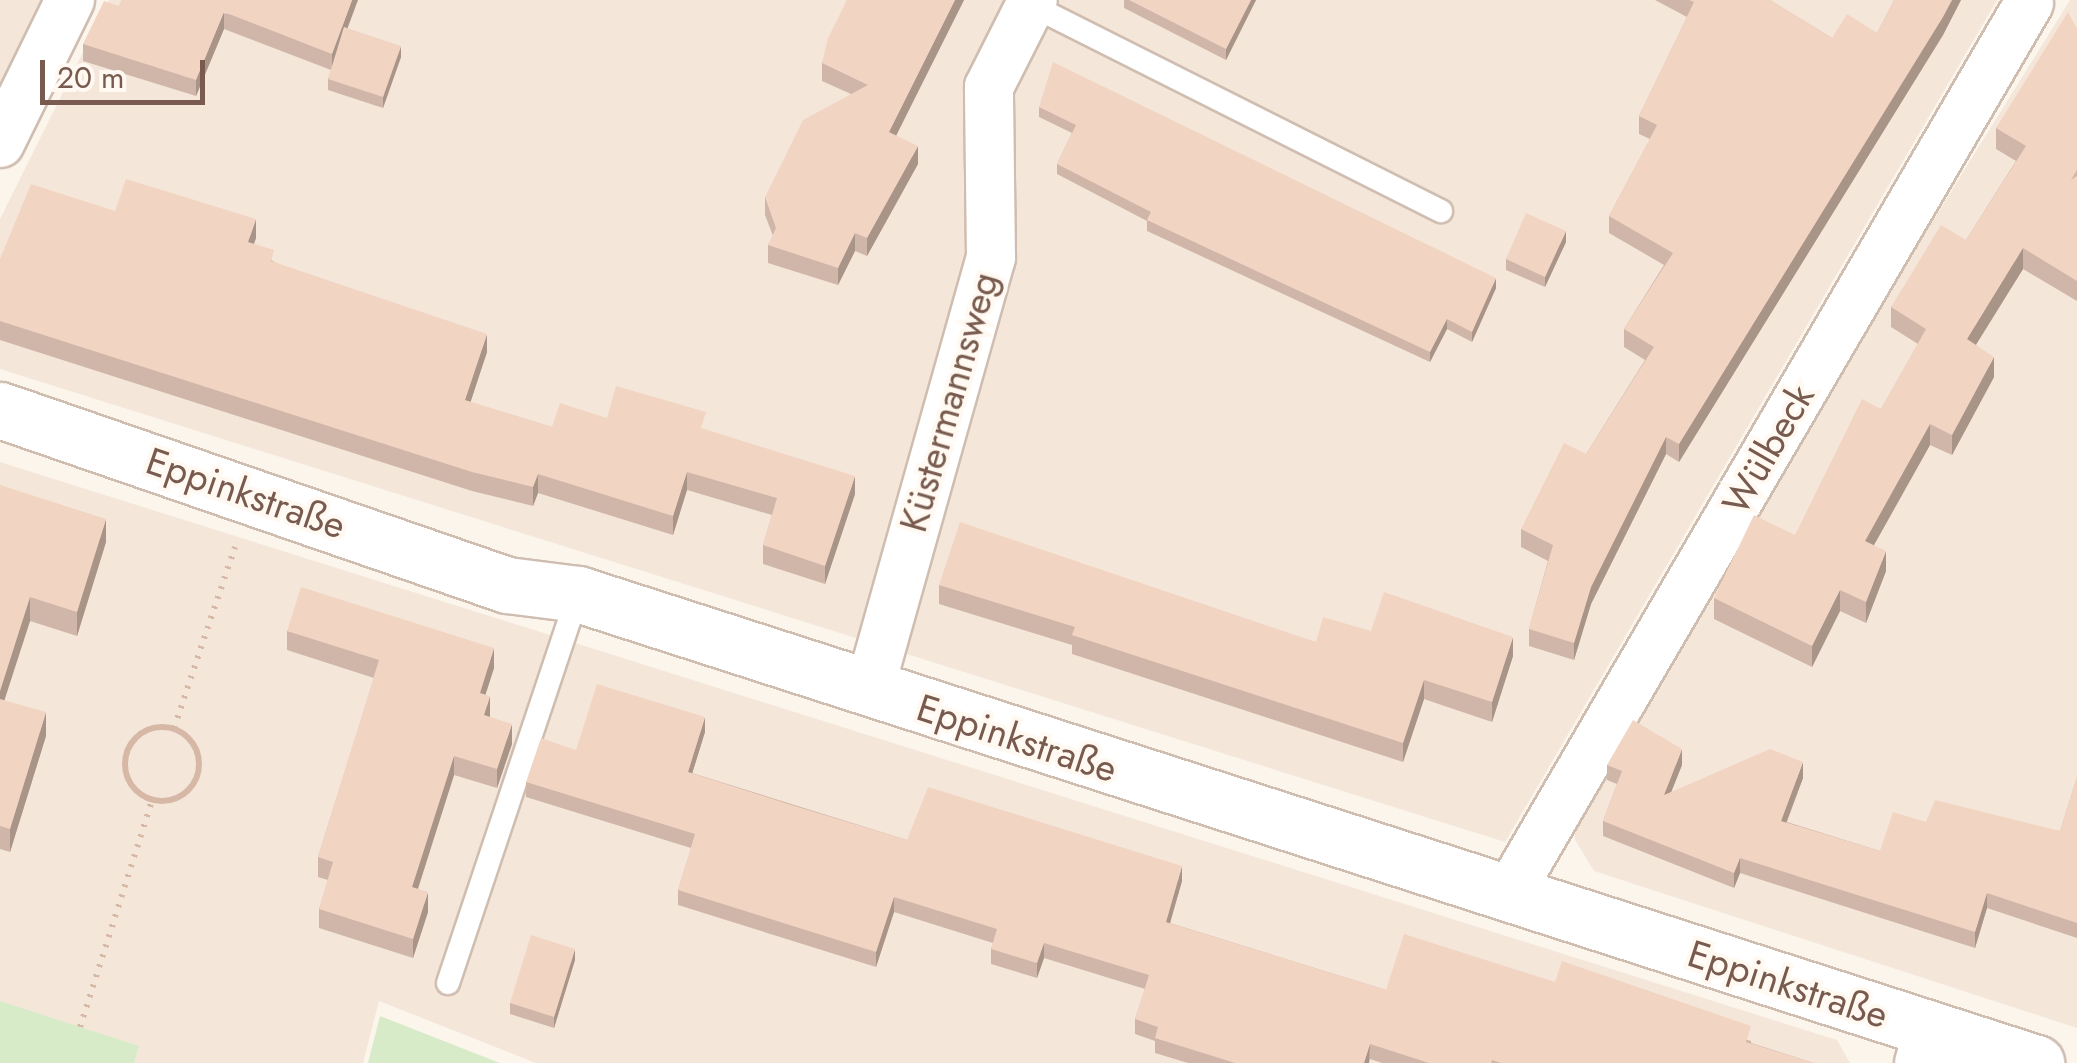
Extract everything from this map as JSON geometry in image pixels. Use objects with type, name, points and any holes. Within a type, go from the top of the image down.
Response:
[{"type":"street","points":[[0,142],[70,0]]},
{"type":"street","name":"Küstermannsweg","points":[[869,691],[991,258],[988,87],[1032,2]]},
{"type":"street","name":"Wülbeck","points":[[1508,895],[2029,3]]},
{"type":"street","name":"Eppinkstraße","points":[[0,410],[508,585],[578,594],[1508,895],[1924,1046],[2036,1063]]},
{"type":"lane","points":[[1032,2],[1441,211]]},
{"type":"lane","points":[[448,983],[578,594]]},
{"type":"path","points":[[174,728],[252,494]]},
{"type":"path","points":[[174,728],[194,745],[198,775],[176,798],[152,800],[133,787],[125,758],[137,736],[174,728]]},
{"type":"path","points":[[80,1027],[152,800]]},
{"type":"shaded area","points":[[0,0],[43,0],[0,86]]},
{"type":"shaded area","points":[[109,0],[1997,0],[1505,842],[0,369],[0,219]]},
{"type":"shaded area","points":[[2070,0],[2077,0],[2077,1028],[1594,871],[1575,840],[1574,798]]},
{"type":"shaded area","points":[[0,462],[1837,1040],[1850,1063],[536,1063],[379,1001],[363,1063],[0,1063]]},
{"type":"green space","points":[[0,1001],[139,1046],[134,1063],[0,1063]]},
{"type":"green space","points":[[380,1016],[500,1063],[368,1063]]},
{"type":"building","points":[[122,0],[352,0],[332,54],[224,12],[196,80],[83,44],[104,1],[119,6]]},
{"type":"building","points":[[847,0],[955,0],[889,132],[918,146],[867,238],[855,233],[838,268],[768,245],[776,228],[765,197],[803,120],[868,85],[822,63],[828,38]]},
{"type":"building","points":[[1129,0],[1251,0],[1226,49]]},
{"type":"building","points":[[1689,0],[1770,0],[1832,38],[1847,14],[1877,33],[1894,0],[1952,0],[1679,444],[1666,437],[1591,587],[1574,643],[1529,629],[1553,545],[1521,529],[1564,443],[1586,454],[1654,347],[1624,329],[1673,253],[1609,216],[1657,125],[1639,116],[1694,2]]},
{"type":"building","points":[[2068,12],[2077,29],[2077,170],[2071,180],[2077,176],[2077,281],[2023,248],[1967,339],[1994,357],[1952,435],[1930,424],[1865,541],[1886,551],[1866,602],[1840,590],[1812,646],[1714,598],[1754,515],[1795,535],[1862,399],[1881,409],[1926,329],[1891,307],[1941,225],[1966,240],[2026,146],[1996,128]]},
{"type":"building","points":[[344,27],[401,46],[383,97],[328,79]]},
{"type":"building","points":[[1053,62],[1496,278],[1472,332],[1447,319],[1430,352],[1147,220],[1151,212],[1057,164],[1076,125],[1039,107]]},
{"type":"building","points":[[126,179],[256,219],[248,242],[274,250],[271,261],[487,334],[465,400],[552,427],[560,403],[607,418],[616,386],[706,412],[701,428],[855,476],[825,566],[763,545],[777,498],[687,472],[673,516],[538,474],[533,487],[472,472],[0,321],[0,259],[31,184],[115,211]]},
{"type":"building","points":[[1526,213],[1566,231],[1545,277],[1506,259]]},
{"type":"building","points":[[0,485],[106,519],[77,612],[30,597],[0,691]]},
{"type":"building","points":[[960,522],[1316,642],[1323,617],[1371,631],[1384,592],[1513,637],[1492,702],[1424,680],[1403,743],[1072,635],[1075,627],[939,585]]},
{"type":"building","points":[[301,587],[494,648],[480,693],[490,696],[484,715],[512,724],[497,769],[454,756],[412,887],[428,892],[413,939],[319,909],[333,862],[318,857],[379,660],[287,631]]},
{"type":"building","points":[[597,684],[705,717],[688,772],[788,804],[907,840],[928,787],[1182,866],[1166,922],[1386,990],[1404,934],[1555,982],[1562,961],[1751,1026],[1746,1042],[1814,1063],[1429,1063],[1370,1044],[1364,1063],[1235,1063],[1155,1038],[1158,1027],[1135,1019],[1149,975],[1044,943],[1037,963],[991,949],[997,929],[894,897],[876,952],[678,890],[695,834],[526,782],[541,738],[576,750]]},
{"type":"building","points":[[0,699],[46,712],[10,829],[0,826]]},
{"type":"building","points":[[1633,720],[1682,749],[1664,795],[1770,749],[1803,762],[1781,821],[1880,851],[1893,812],[1926,822],[1935,800],[2060,831],[2077,777],[2077,923],[1987,893],[1975,932],[1740,858],[1734,873],[1603,821],[1622,771],[1607,765]]},
{"type":"building","points":[[531,935],[575,949],[554,1017],[510,1003]]}]
